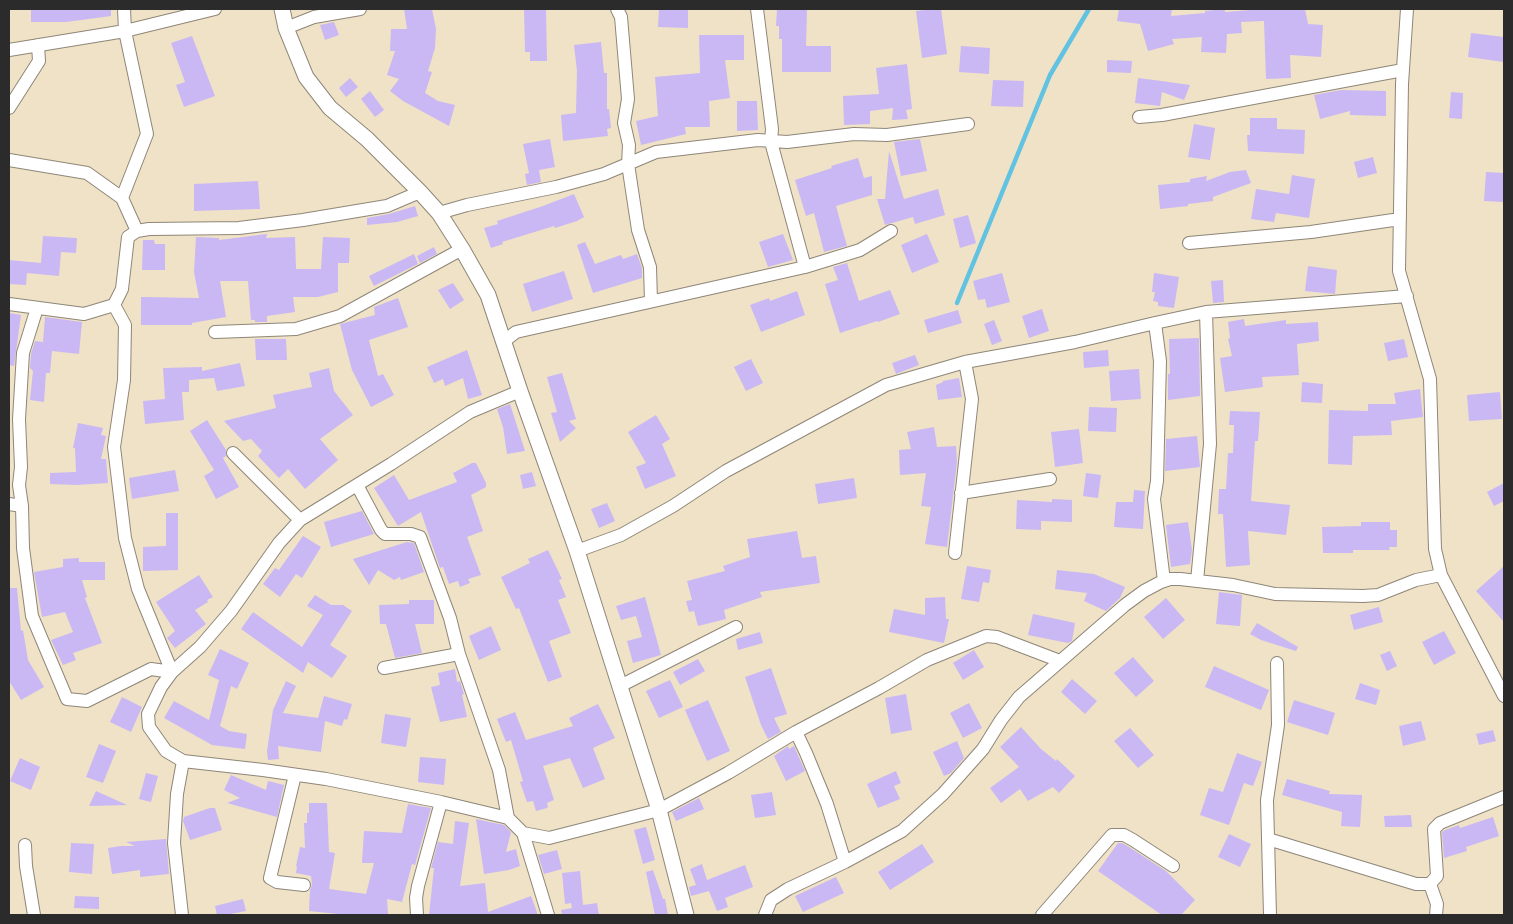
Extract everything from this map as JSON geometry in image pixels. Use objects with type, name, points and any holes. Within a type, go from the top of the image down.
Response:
[{"type":"street","points":[[122,198],[148,134],[125,31],[124,9]]},
{"type":"street","points":[[9,50],[125,31],[215,9]]},
{"type":"street","points":[[282,9],[286,28],[306,77],[330,108],[367,138],[439,213],[488,294],[503,342],[577,551],[659,810],[686,915]]},
{"type":"street","points":[[286,28],[314,16],[360,9]]},
{"type":"street","points":[[617,9],[621,17],[628,99],[624,123],[629,145],[628,164],[638,230],[650,267],[651,301]]},
{"type":"street","points":[[757,9],[772,129],[771,142],[805,267]]},
{"type":"street","points":[[1407,9],[1398,271],[1407,296],[1430,379],[1435,549],[1440,575],[1504,696]]},
{"type":"street","points":[[9,108],[39,60],[38,45]]},
{"type":"street","points":[[1139,117],[1162,115],[1404,70]]},
{"type":"street","points":[[439,213],[467,205],[556,187],[604,174],[656,152],[758,140],[787,142],[854,134],[888,134],[968,124]]},
{"type":"street","points":[[9,160],[87,173],[122,198],[137,231]]},
{"type":"street","points":[[9,304],[84,314],[114,305],[122,289],[128,238],[137,231],[149,229],[238,228],[303,220],[386,206],[420,192]]},
{"type":"street","points":[[1189,243],[1311,232],[1400,219]]},
{"type":"street","points":[[503,342],[516,332],[805,267],[860,250],[891,231]]},
{"type":"street","points":[[215,332],[296,329],[340,316],[462,249]]},
{"type":"street","points":[[577,551],[621,535],[673,506],[726,471],[886,385],[965,362],[1075,342],[1206,312],[1407,296]]},
{"type":"street","points":[[114,305],[125,324],[124,380],[114,447],[125,538],[138,589],[172,672]]},
{"type":"street","points":[[37,308],[23,353],[19,419],[23,548],[32,616],[67,699],[88,701],[151,669],[172,672]]},
{"type":"street","points":[[1197,581],[1210,444],[1206,312]]},
{"type":"street","points":[[1155,323],[1160,361],[1157,481],[1154,499],[1164,581]]},
{"type":"street","points":[[955,553],[972,400],[965,362]]},
{"type":"street","points":[[520,391],[470,412],[300,520],[279,543],[232,611],[200,646],[172,672],[161,687],[148,714],[149,727],[166,751],[183,761],[295,775],[441,802],[508,818],[523,833],[548,915]]},
{"type":"street","points":[[233,453],[300,520]]},
{"type":"street","points":[[962,493],[1050,479]]},
{"type":"street","points":[[357,485],[385,534],[411,534],[420,537],[450,618],[459,654],[499,770],[508,818]]},
{"type":"street","points":[[9,504],[22,506]]},
{"type":"street","points":[[765,915],[771,900],[788,889],[845,862],[902,831],[943,794],[983,749],[1001,720],[1019,697],[1125,605],[1144,591],[1170,579],[1233,585],[1275,594],[1364,596],[1378,595],[1416,580],[1440,575]]},
{"type":"street","points":[[620,686],[736,627]]},
{"type":"street","points":[[523,833],[549,838],[659,810],[927,660],[986,636],[997,637],[1060,661]]},
{"type":"street","points":[[384,668],[459,654]]},
{"type":"street","points":[[1270,915],[1267,800],[1278,725],[1277,663]]},
{"type":"street","points":[[796,732],[827,804],[845,862]]},
{"type":"street","points":[[182,915],[174,843],[177,794],[183,761]]},
{"type":"street","points":[[295,775],[270,878],[277,882],[304,885]]},
{"type":"street","points":[[1268,839],[1416,884],[1430,884],[1437,876],[1434,829],[1440,823],[1504,797]]},
{"type":"street","points":[[417,915],[416,898],[418,886],[441,802]]},
{"type":"street","points":[[1042,915],[1112,835],[1124,836],[1133,840],[1173,866]]},
{"type":"street","points":[[25,845],[26,866],[34,915]]},
{"type":"street","points":[[1430,884],[1437,904],[1436,915]]},
{"type":"building","points":[[31,9],[111,9],[111,16],[66,22],[31,22]]},
{"type":"building","points":[[404,9],[432,9],[436,29],[435,48],[428,71],[432,72],[425,93],[438,101],[455,105],[449,126],[403,101],[390,91],[399,79],[387,75],[395,51],[390,51],[391,29],[407,29]]},
{"type":"building","points":[[524,9],[546,9],[547,61],[530,61],[530,52],[525,52]]},
{"type":"building","points":[[659,9],[688,9],[688,28],[658,27]]},
{"type":"building","points":[[777,9],[807,9],[806,46],[831,46],[831,72],[782,72],[782,39],[779,39],[779,26],[776,26]]},
{"type":"building","points":[[941,9],[947,54],[922,58],[916,11]]},
{"type":"building","points":[[1119,9],[1172,9],[1171,16],[1225,9],[1225,12],[1251,9],[1305,9],[1308,24],[1323,25],[1321,57],[1290,55],[1291,78],[1266,79],[1264,21],[1241,22],[1242,33],[1227,34],[1226,53],[1201,52],[1202,37],[1172,39],[1174,44],[1148,51],[1140,24],[1117,21]]},
{"type":"building","points":[[334,22],[339,35],[325,40],[320,25]]},
{"type":"building","points":[[1471,33],[1504,37],[1504,62],[1468,57]]},
{"type":"building","points":[[699,35],[744,35],[744,60],[725,60],[730,98],[709,101],[710,127],[685,127],[686,134],[641,145],[636,121],[658,116],[655,77],[700,73]]},
{"type":"building","points":[[192,36],[215,96],[184,107],[176,85],[185,82],[171,43]]},
{"type":"building","points":[[601,42],[604,73],[607,73],[607,109],[609,109],[611,128],[607,129],[608,136],[563,141],[561,115],[576,113],[577,71],[574,45]]},
{"type":"building","points":[[961,46],[990,48],[989,74],[959,72]]},
{"type":"building","points":[[1107,60],[1132,61],[1131,73],[1107,72]]},
{"type":"building","points":[[907,64],[912,109],[906,110],[908,119],[892,120],[893,108],[870,111],[870,124],[844,125],[843,96],[879,94],[876,68]]},
{"type":"building","points":[[350,78],[358,87],[346,97],[339,88]]},
{"type":"building","points":[[1138,78],[1190,85],[1184,100],[1162,92],[1160,106],[1135,103]]},
{"type":"building","points":[[993,80],[1024,81],[1023,107],[991,106]]},
{"type":"building","points":[[1341,90],[1386,91],[1386,116],[1350,115],[1350,111],[1320,119],[1314,95]]},
{"type":"building","points":[[370,91],[384,110],[375,117],[361,99]]},
{"type":"building","points":[[1451,92],[1463,93],[1462,119],[1449,118]]},
{"type":"building","points":[[737,101],[757,101],[758,130],[737,131]]},
{"type":"building","points":[[1250,118],[1277,118],[1277,129],[1305,130],[1304,154],[1248,151],[1247,135],[1250,135]]},
{"type":"building","points":[[1194,124],[1215,128],[1210,160],[1188,157]]},
{"type":"building","points":[[550,139],[555,167],[539,170],[541,182],[527,185],[525,174],[529,173],[523,144]]},
{"type":"building","points":[[920,139],[927,171],[901,176],[894,142]]},
{"type":"building","points":[[889,151],[904,199],[938,189],[945,215],[915,224],[913,217],[885,225],[877,199],[885,199]]},
{"type":"building","points":[[1373,157],[1377,173],[1358,178],[1354,162]]},
{"type":"building","points":[[858,158],[864,178],[872,176],[872,195],[836,206],[847,246],[824,252],[814,213],[806,216],[795,180]]},
{"type":"building","points":[[1246,170],[1251,183],[1213,197],[1213,201],[1160,209],[1158,185],[1190,182],[1190,179],[1207,176],[1206,181],[1230,172]]},
{"type":"building","points":[[1486,172],[1504,173],[1504,202],[1484,201]]},
{"type":"building","points":[[1292,175],[1315,179],[1309,218],[1276,213],[1274,222],[1251,219],[1256,189],[1289,194]]},
{"type":"building","points":[[258,181],[260,209],[194,211],[194,184]]},
{"type":"building","points":[[574,194],[584,217],[555,228],[554,226],[502,242],[503,244],[491,248],[484,228],[498,224],[497,221]]},
{"type":"building","points":[[415,206],[418,216],[397,222],[367,225],[367,218]]},
{"type":"building","points":[[968,215],[976,243],[960,248],[953,219]]},
{"type":"building","points":[[267,234],[266,238],[295,237],[296,269],[321,269],[323,237],[350,238],[349,263],[338,263],[338,292],[318,297],[293,297],[295,312],[267,316],[267,322],[255,322],[255,320],[251,320],[248,281],[220,281],[226,317],[192,323],[192,325],[141,325],[141,297],[199,298],[194,272],[196,237],[219,238],[219,240]]},
{"type":"building","points":[[783,234],[793,260],[768,267],[759,242]]},
{"type":"building","points":[[927,234],[939,262],[912,273],[901,245]]},
{"type":"building","points":[[43,236],[77,238],[76,253],[61,252],[59,276],[27,273],[26,285],[9,284],[9,260],[41,263]]},
{"type":"building","points":[[143,240],[154,240],[155,244],[165,244],[165,270],[142,270]]},
{"type":"building","points":[[585,242],[595,264],[621,255],[623,259],[637,254],[642,268],[642,278],[593,293],[577,245]]},
{"type":"building","points":[[434,247],[437,254],[420,263],[417,256]]},
{"type":"building","points":[[414,254],[418,264],[374,286],[369,276]]},
{"type":"building","points":[[847,263],[859,301],[890,290],[900,314],[840,333],[825,284],[838,280],[833,267]]},
{"type":"building","points":[[1308,266],[1337,270],[1335,294],[1305,291]]},
{"type":"building","points":[[564,271],[573,299],[532,312],[523,284]]},
{"type":"building","points":[[1002,273],[1010,302],[987,308],[985,299],[978,300],[973,281]]},
{"type":"building","points":[[1154,273],[1179,277],[1174,308],[1158,306],[1158,302],[1153,301],[1155,292],[1152,292]]},
{"type":"building","points":[[1223,280],[1224,302],[1213,303],[1211,281]]},
{"type":"building","points":[[453,283],[464,300],[450,309],[438,290]]},
{"type":"building","points":[[797,291],[805,315],[761,332],[750,305],[769,298],[770,301]]},
{"type":"building","points":[[398,298],[408,327],[369,340],[378,376],[383,374],[394,395],[371,407],[352,370],[340,324],[375,315],[374,307]]},
{"type":"building","points":[[1042,309],[1049,331],[1029,338],[1022,316]]},
{"type":"building","points":[[958,310],[962,323],[928,333],[924,320]]},
{"type":"building","points":[[9,313],[21,315],[14,366],[9,365]]},
{"type":"building","points":[[45,317],[82,322],[79,354],[52,351],[50,373],[46,373],[44,402],[30,400],[33,371],[30,368],[31,354],[35,341],[43,342]]},
{"type":"building","points":[[1244,319],[1245,326],[1286,320],[1286,324],[1318,322],[1319,341],[1297,344],[1299,375],[1262,377],[1263,387],[1225,392],[1220,358],[1232,356],[1228,339],[1230,338],[1228,322]]},
{"type":"building","points":[[994,320],[1002,341],[992,345],[984,324]]},
{"type":"building","points":[[1199,338],[1200,396],[1168,400],[1168,374],[1170,374],[1169,339]]},
{"type":"building","points":[[255,339],[286,339],[287,360],[256,360]]},
{"type":"building","points":[[1404,339],[1408,357],[1388,361],[1384,343]]},
{"type":"building","points":[[467,350],[482,395],[468,399],[463,378],[445,386],[443,379],[434,383],[427,367]]},
{"type":"building","points":[[1108,350],[1109,366],[1084,368],[1083,352]]},
{"type":"building","points":[[915,355],[919,365],[896,374],[892,363]]},
{"type":"building","points":[[751,359],[763,383],[746,391],[734,367]]},
{"type":"building","points":[[240,363],[245,386],[217,391],[214,378],[189,380],[189,392],[182,392],[184,420],[145,424],[143,401],[165,399],[163,368],[202,367],[202,371]]},
{"type":"building","points":[[329,368],[334,391],[353,415],[320,439],[338,460],[305,489],[288,469],[279,478],[258,456],[262,451],[251,439],[243,441],[224,421],[276,408],[273,395],[312,387],[309,373]]},
{"type":"building","points":[[1139,369],[1141,399],[1111,401],[1109,371]]},
{"type":"building","points":[[562,373],[576,419],[569,421],[576,428],[560,442],[551,413],[557,412],[547,377]]},
{"type":"building","points":[[959,378],[962,397],[938,400],[936,385],[943,381]]},
{"type":"building","points":[[1302,382],[1323,384],[1322,403],[1301,402]]},
{"type":"building","points":[[1420,389],[1423,417],[1391,421],[1392,435],[1353,436],[1352,465],[1328,464],[1329,410],[1368,411],[1368,404],[1396,404],[1394,393]]},
{"type":"building","points":[[1500,392],[1502,419],[1469,421],[1467,395]]},
{"type":"building","points":[[510,404],[525,451],[507,454],[503,427],[497,409]]},
{"type":"building","points":[[1089,407],[1117,408],[1116,432],[1088,431]]},
{"type":"building","points":[[1230,411],[1260,412],[1258,441],[1255,441],[1251,501],[1290,505],[1286,535],[1248,531],[1250,565],[1226,567],[1223,514],[1218,514],[1219,489],[1226,489],[1228,453],[1233,453],[1234,425],[1229,425]]},
{"type":"building","points":[[656,415],[670,439],[662,444],[676,476],[645,489],[636,467],[646,463],[628,432]]},
{"type":"building","points":[[207,420],[226,450],[226,456],[223,458],[239,487],[216,499],[204,476],[214,470],[190,431]]},
{"type":"building","points":[[78,423],[103,428],[101,435],[106,436],[101,459],[106,459],[108,483],[50,484],[50,473],[76,472],[75,448],[73,448]]},
{"type":"building","points":[[934,427],[937,447],[956,446],[957,462],[947,547],[925,544],[931,507],[921,506],[926,473],[900,475],[899,450],[911,449],[907,432]]},
{"type":"building","points":[[1079,429],[1083,463],[1055,467],[1051,432]]},
{"type":"building","points":[[1197,436],[1200,467],[1165,471],[1166,439]]},
{"type":"building","points":[[472,463],[476,463],[486,483],[486,487],[471,495],[483,531],[467,537],[481,575],[468,579],[470,583],[460,587],[458,581],[449,584],[443,567],[440,568],[421,512],[398,526],[374,488],[394,475],[409,500],[457,482],[453,473]]},
{"type":"building","points":[[175,470],[179,491],[132,499],[129,478]]},
{"type":"building","points":[[532,472],[536,486],[523,489],[520,475]]},
{"type":"building","points":[[1086,473],[1101,475],[1098,498],[1083,496]]},
{"type":"building","points":[[854,478],[857,498],[818,504],[815,484]]},
{"type":"building","points":[[1504,483],[1504,501],[1494,506],[1487,492]]},
{"type":"building","points":[[1134,490],[1145,491],[1143,529],[1114,527],[1116,502],[1133,502]]},
{"type":"building","points":[[1052,499],[1072,500],[1072,522],[1041,521],[1041,530],[1016,529],[1017,500],[1052,502]]},
{"type":"building","points":[[607,503],[615,521],[599,528],[591,509]]},
{"type":"building","points":[[362,511],[374,534],[331,547],[324,522]]},
{"type":"building","points":[[166,513],[178,513],[178,570],[143,571],[143,547],[166,546]]},
{"type":"building","points":[[1188,522],[1192,550],[1190,564],[1171,567],[1166,525]]},
{"type":"building","points":[[1361,522],[1390,522],[1390,530],[1397,530],[1397,547],[1389,547],[1390,550],[1353,550],[1353,553],[1323,553],[1322,527],[1361,526]]},
{"type":"building","points":[[797,531],[802,558],[816,556],[820,583],[760,592],[762,597],[724,610],[726,619],[698,626],[694,611],[689,612],[686,601],[692,600],[687,581],[725,571],[723,566],[750,557],[747,539]]},
{"type":"building","points":[[303,536],[321,547],[302,578],[296,574],[280,597],[263,584],[275,568],[279,570]]},
{"type":"building","points":[[407,542],[414,543],[424,572],[401,580],[400,577],[394,580],[378,570],[369,585],[353,559]]},
{"type":"building","points":[[548,550],[562,579],[559,580],[566,597],[558,600],[571,633],[549,641],[562,677],[548,682],[519,608],[516,609],[501,577],[530,563],[528,559]]},
{"type":"building","points":[[79,558],[79,562],[105,562],[105,580],[82,580],[87,597],[85,598],[102,643],[73,653],[76,660],[63,665],[51,640],[73,632],[65,612],[42,617],[34,572],[63,567],[63,559]]},
{"type":"building","points":[[967,566],[991,570],[989,583],[983,582],[979,602],[961,599]]},
{"type":"building","points":[[1504,566],[1504,622],[1476,591]]},
{"type":"building","points":[[1057,570],[1094,574],[1125,587],[1120,598],[1106,611],[1084,601],[1087,593],[1055,589]]},
{"type":"building","points":[[199,575],[213,597],[195,610],[206,624],[175,648],[167,638],[175,631],[156,602]]},
{"type":"building","points":[[9,588],[17,588],[21,631],[23,630],[28,660],[44,687],[21,700],[9,681]]},
{"type":"building","points":[[1219,592],[1242,595],[1240,626],[1216,624]]},
{"type":"building","points":[[315,595],[331,605],[343,605],[352,611],[330,645],[347,656],[332,678],[308,662],[303,673],[241,629],[253,612],[302,647],[323,615],[307,606]]},
{"type":"building","points":[[645,597],[661,655],[633,663],[627,641],[642,637],[636,616],[621,620],[616,606]]},
{"type":"building","points":[[945,597],[946,619],[949,619],[944,643],[889,632],[894,609],[925,615],[925,598]]},
{"type":"building","points":[[1166,598],[1185,620],[1163,639],[1144,617]]},
{"type":"building","points":[[409,600],[434,600],[434,624],[415,624],[422,653],[395,658],[386,624],[380,624],[379,605],[409,604]]},
{"type":"building","points":[[1379,607],[1383,622],[1354,630],[1350,615]]},
{"type":"building","points":[[1033,614],[1075,623],[1072,641],[1068,643],[1028,635]]},
{"type":"building","points":[[1257,623],[1298,647],[1296,651],[1261,640],[1250,634]]},
{"type":"building","points":[[491,626],[501,650],[479,660],[469,636]]},
{"type":"building","points":[[1444,631],[1456,653],[1434,665],[1422,642]]},
{"type":"building","points":[[760,632],[763,643],[738,650],[736,639]]},
{"type":"building","points":[[220,649],[249,663],[237,689],[231,686],[220,726],[229,731],[247,734],[245,749],[212,745],[164,718],[174,701],[209,720],[219,680],[208,675]]},
{"type":"building","points":[[974,650],[984,667],[963,680],[953,663]]},
{"type":"building","points":[[1390,651],[1397,666],[1387,671],[1380,655]]},
{"type":"building","points":[[1133,657],[1154,681],[1136,697],[1114,673]]},
{"type":"building","points":[[698,659],[705,671],[680,685],[673,672]]},
{"type":"building","points":[[1214,666],[1269,690],[1261,710],[1205,687]]},
{"type":"building","points":[[771,668],[787,714],[774,718],[781,732],[768,739],[761,725],[745,677]]},
{"type":"building","points":[[455,669],[457,682],[460,681],[464,694],[462,695],[467,717],[440,722],[431,687],[440,685],[438,673]]},
{"type":"building","points":[[1072,679],[1097,701],[1085,714],[1061,692]]},
{"type":"building","points":[[670,680],[683,707],[659,718],[646,691]]},
{"type":"building","points":[[286,681],[296,686],[283,713],[318,718],[324,696],[352,704],[347,720],[344,719],[342,726],[325,721],[321,752],[278,746],[279,759],[268,760],[267,751],[273,710]]},
{"type":"building","points":[[1360,683],[1380,690],[1376,705],[1355,699]]},
{"type":"building","points":[[906,694],[912,730],[891,734],[885,698]]},
{"type":"building","points":[[122,697],[142,707],[131,732],[110,722]]},
{"type":"building","points":[[708,700],[730,751],[707,761],[685,710]]},
{"type":"building","points":[[1294,700],[1335,713],[1328,735],[1287,722]]},
{"type":"building","points":[[969,703],[982,728],[963,738],[950,713]]},
{"type":"building","points":[[598,704],[615,738],[593,748],[605,779],[583,788],[570,758],[543,766],[554,800],[547,803],[547,808],[536,811],[533,801],[527,802],[520,782],[523,781],[511,740],[506,742],[497,719],[515,712],[526,740],[573,726],[569,718]]},
{"type":"building","points":[[385,714],[411,718],[406,747],[381,743]]},
{"type":"building","points":[[1421,721],[1426,740],[1403,746],[1399,726]]},
{"type":"building","points":[[1021,727],[1041,749],[1056,761],[1057,759],[1075,776],[1059,793],[1053,787],[1028,801],[1020,789],[1001,803],[990,788],[1019,767],[1000,747]]},
{"type":"building","points":[[1130,728],[1154,755],[1138,768],[1114,741]]},
{"type":"building","points":[[1493,730],[1496,741],[1479,745],[1476,734]]},
{"type":"building","points":[[957,741],[964,758],[951,773],[944,776],[933,752]]},
{"type":"building","points":[[99,744],[116,751],[103,783],[86,777]]},
{"type":"building","points":[[788,746],[789,749],[794,746],[805,771],[786,781],[774,756]]},
{"type":"building","points":[[1237,753],[1262,762],[1253,786],[1244,783],[1229,825],[1200,815],[1209,788],[1223,792]]},
{"type":"building","points":[[420,757],[446,759],[444,785],[418,782]]},
{"type":"building","points":[[20,758],[40,767],[31,790],[10,781]]},
{"type":"building","points":[[896,771],[901,783],[894,786],[900,799],[878,808],[867,784]]},
{"type":"building","points":[[146,773],[158,776],[151,802],[139,799]]},
{"type":"building","points":[[231,775],[266,790],[268,781],[284,785],[277,817],[227,803],[240,798],[224,790]]},
{"type":"building","points":[[1287,779],[1330,791],[1329,794],[1362,795],[1360,827],[1341,826],[1342,812],[1282,795]]},
{"type":"building","points":[[96,791],[127,805],[89,806]]},
{"type":"building","points":[[772,792],[776,815],[755,818],[751,795]]},
{"type":"building","points":[[699,798],[704,809],[676,821],[672,812]]},
{"type":"building","points":[[309,803],[327,803],[329,852],[335,853],[329,889],[366,894],[374,863],[362,863],[364,831],[402,833],[408,804],[431,808],[415,865],[412,864],[402,902],[387,899],[388,915],[348,915],[309,911],[312,885],[311,876],[296,873],[296,866],[300,847],[305,848],[304,823],[307,823]]},
{"type":"building","points":[[215,808],[222,830],[190,840],[183,821],[184,817]]},
{"type":"building","points":[[1411,815],[1412,827],[1385,827],[1384,816]]},
{"type":"building","points":[[1493,817],[1499,836],[1466,847],[1467,851],[1444,858],[1442,832],[1459,825],[1460,828]]},
{"type":"building","points":[[476,819],[504,825],[511,832],[506,852],[516,849],[520,866],[509,870],[484,874]]},
{"type":"building","points":[[455,821],[469,823],[460,886],[485,883],[488,912],[531,896],[538,915],[429,915],[434,868],[431,868],[438,842],[453,844]]},
{"type":"building","points":[[646,827],[655,860],[643,864],[634,830]]},
{"type":"building","points":[[1229,834],[1251,844],[1240,867],[1218,857]]},
{"type":"building","points":[[166,839],[169,874],[140,877],[140,870],[112,874],[108,848],[135,846],[126,842]]},
{"type":"building","points":[[71,843],[94,844],[92,874],[69,872]]},
{"type":"building","points":[[1118,843],[1129,847],[1166,871],[1195,900],[1181,915],[1162,915],[1098,871]]},
{"type":"building","points":[[922,844],[934,862],[890,890],[878,872]]},
{"type":"building","points":[[557,850],[562,869],[544,874],[538,855]]},
{"type":"building","points":[[702,864],[707,880],[745,865],[753,887],[725,898],[728,907],[717,911],[709,891],[691,896],[689,887],[696,885],[690,869]]},
{"type":"building","points":[[653,870],[663,899],[665,899],[668,915],[655,915],[646,872]]},
{"type":"building","points":[[580,871],[583,905],[597,903],[599,915],[562,915],[561,910],[572,908],[571,903],[565,904],[562,873]]},
{"type":"building","points":[[836,877],[844,893],[803,912],[795,896]]},
{"type":"building","points":[[75,896],[99,897],[99,909],[74,908]]},
{"type":"building","points":[[243,899],[246,911],[217,915],[215,906]]},
{"type":"waterway","points":[[957,303],[1050,75],[1089,9]]}]
